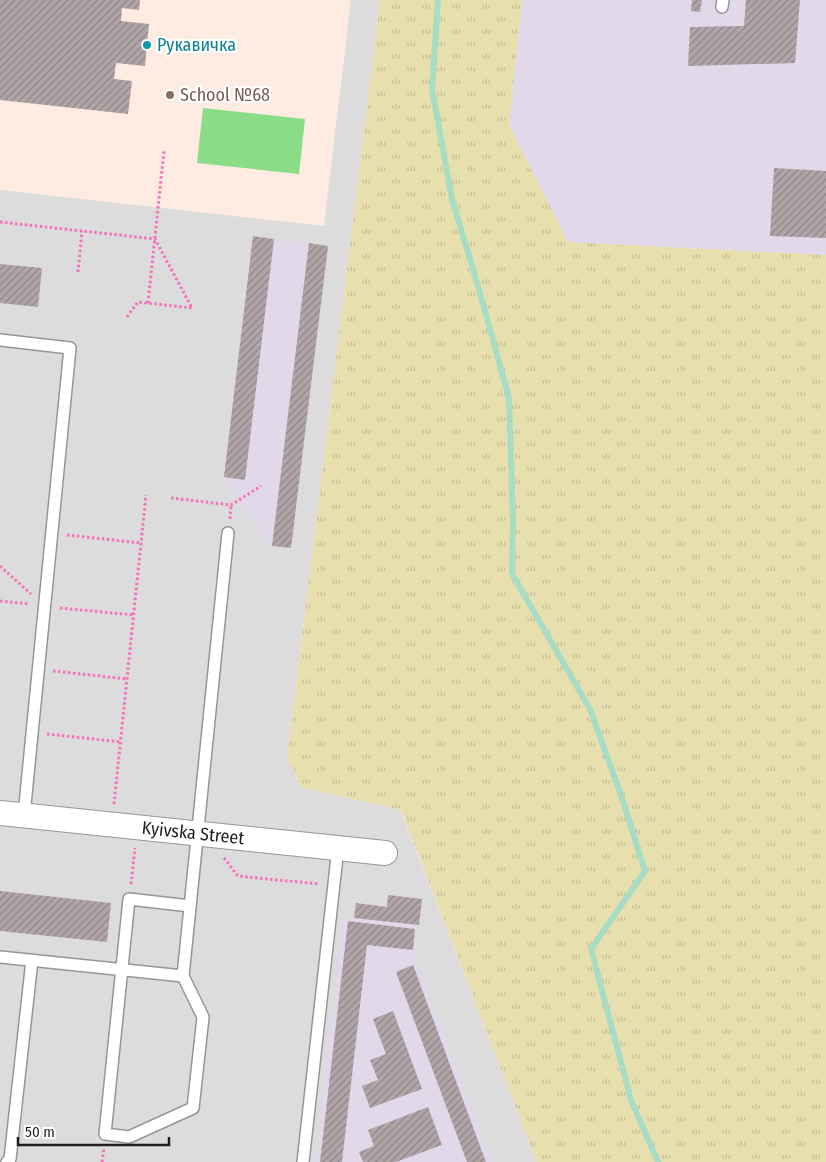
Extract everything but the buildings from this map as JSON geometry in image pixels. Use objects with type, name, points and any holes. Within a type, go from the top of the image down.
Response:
[{"type":"street","name":"Kyivska Street","points":[[0,813],[385,853]]},
{"type":"lane","points":[[0,340],[70,348],[24,815]]},
{"type":"lane","points":[[190,906],[129,900],[105,1134],[129,1137],[193,1108],[203,1016],[183,976],[228,533]]},
{"type":"lane","points":[[303,1162],[338,848]]},
{"type":"lane","points":[[0,957],[183,976]]},
{"type":"lane","points":[[7,1162],[10,1160],[32,960]]},
{"type":"path","points":[[148,303],[164,151]]},
{"type":"path","points":[[0,222],[155,239]]},
{"type":"path","points":[[78,272],[82,231]]},
{"type":"path","points":[[127,317],[138,302],[192,308],[155,239]]},
{"type":"path","points":[[171,498],[231,505],[261,486]]},
{"type":"path","points":[[114,805],[146,495]]},
{"type":"path","points":[[52,534],[141,542]]},
{"type":"path","points":[[0,566],[45,606]]},
{"type":"path","points":[[0,601],[134,615]]},
{"type":"path","points":[[38,669],[127,678]]},
{"type":"path","points":[[32,733],[121,742]]},
{"type":"path","points":[[129,900],[135,846]]},
{"type":"path","points":[[221,855],[238,876],[334,886]]},
{"type":"shaded area","points":[[0,0],[380,0],[287,758],[301,787],[400,810],[537,1162],[0,1162]]},
{"type":"shaded area","name":"School №68","points":[[0,0],[351,0],[324,226],[0,190]]},
{"type":"shaded area","points":[[522,0],[826,0],[826,255],[568,242],[509,125]]},
{"type":"shaded area","points":[[253,236],[328,246],[291,548],[272,546],[224,477]]},
{"type":"shaded area","points":[[344,917],[419,925],[415,960],[491,1162],[316,1162]]},
{"type":"green space","points":[[380,0],[522,0],[509,125],[568,242],[826,255],[826,1162],[537,1162],[401,810],[301,787],[287,758]]},
{"type":"green space","points":[[203,108],[305,119],[299,174],[197,163]]},
{"type":"waterway","points":[[438,0],[432,89],[452,199],[509,398],[513,521],[512,574],[590,709],[622,798],[645,871],[591,949],[631,1100],[658,1162]]},
{"type":"place","name":"Рукавичка","points":[[147,45]]},
{"type":"place","name":"School №68","points":[[170,95]]}]
